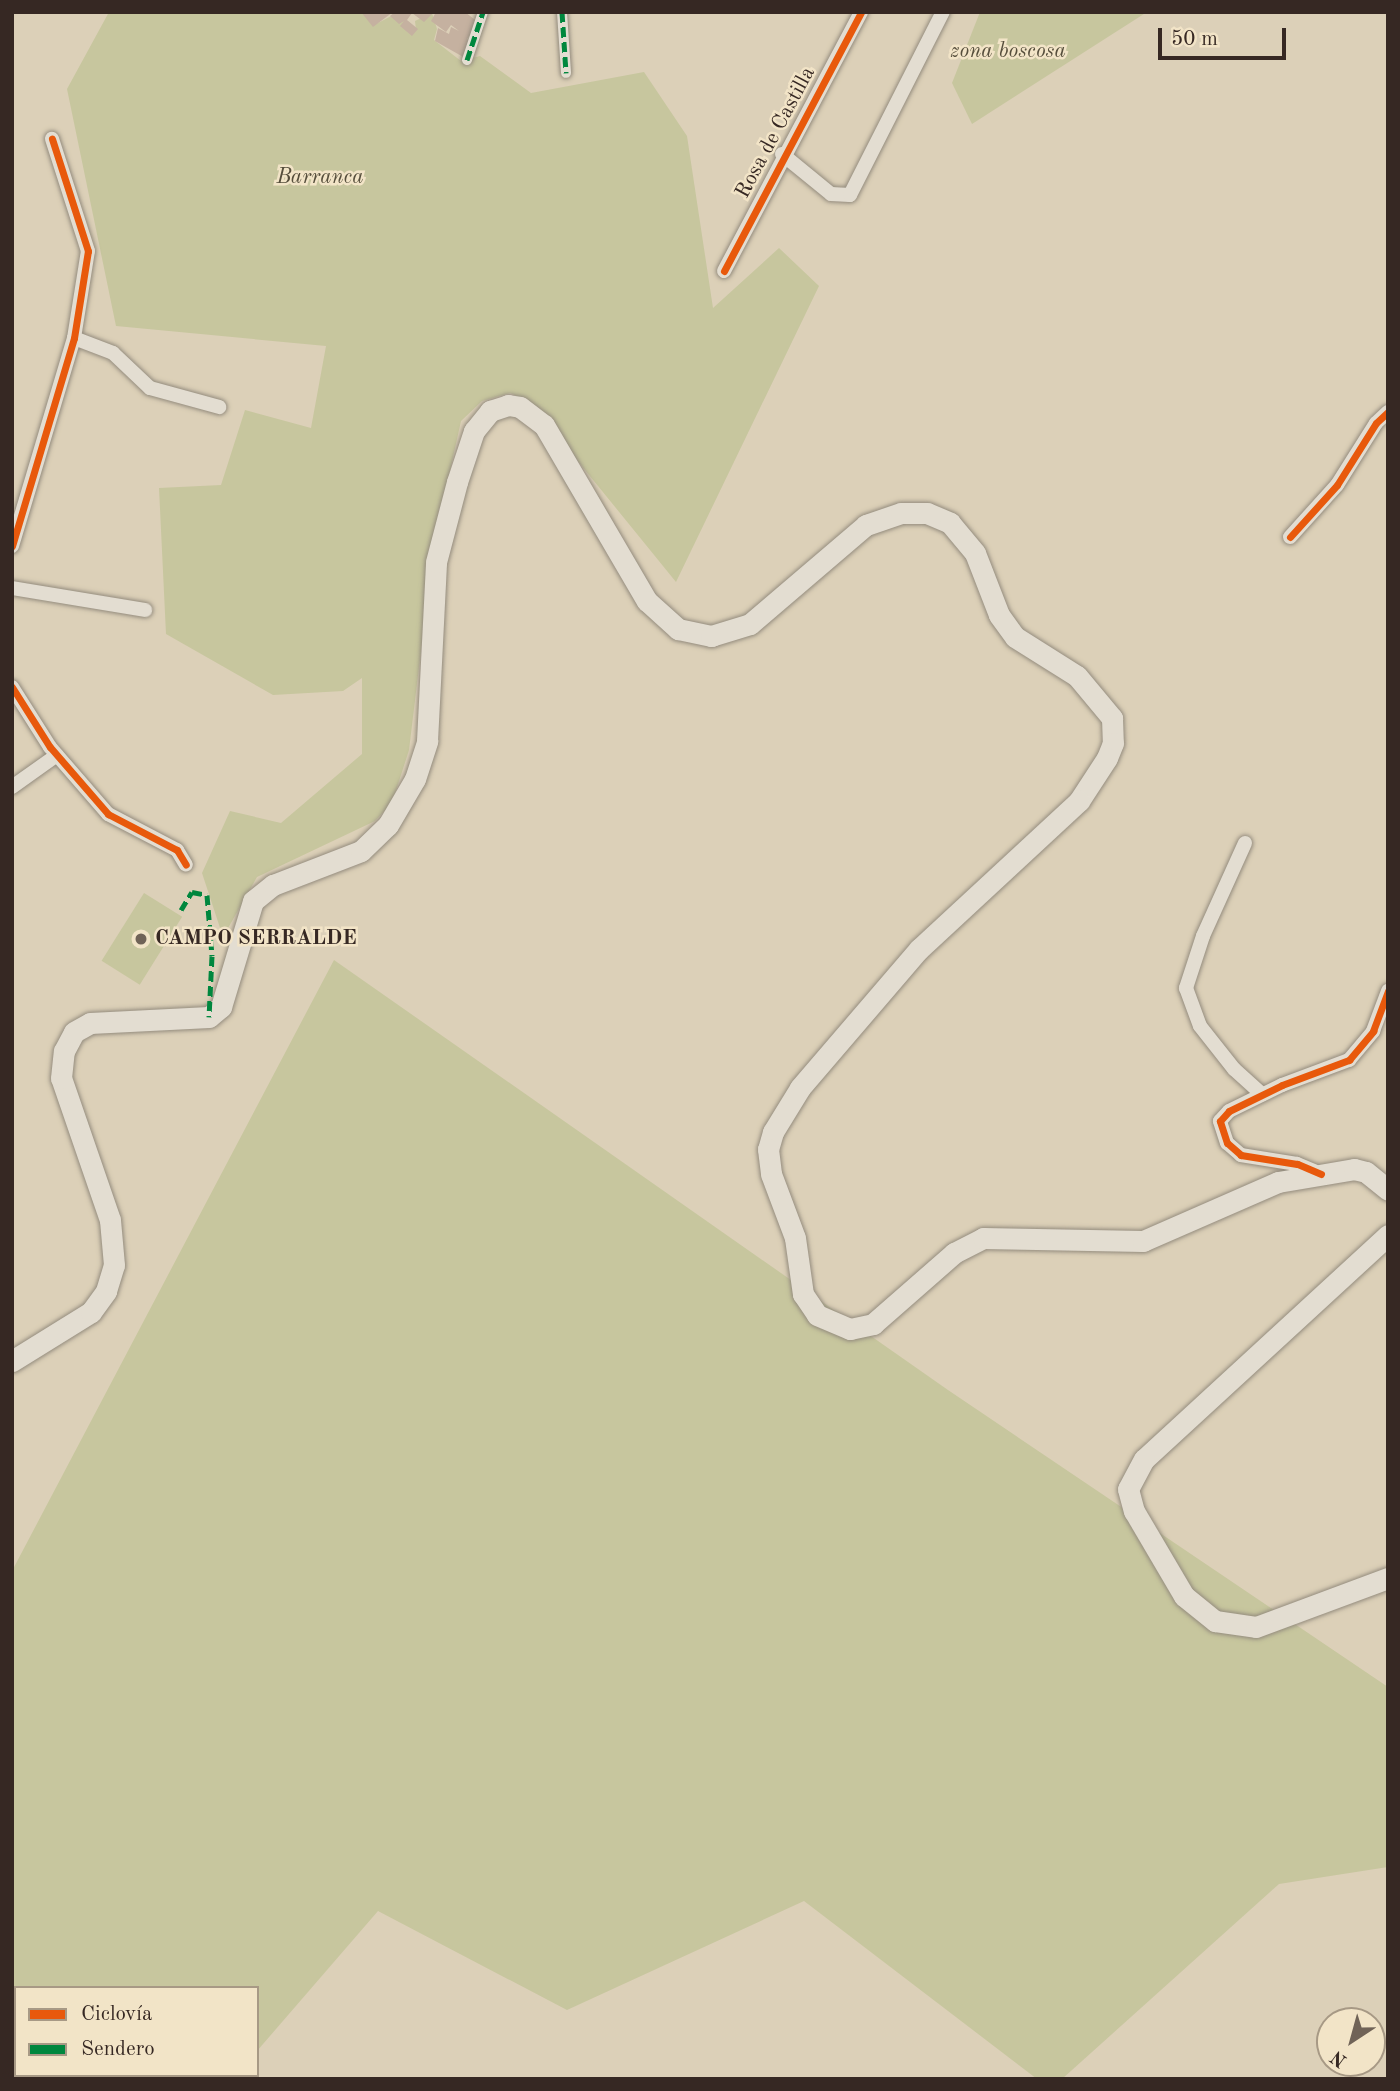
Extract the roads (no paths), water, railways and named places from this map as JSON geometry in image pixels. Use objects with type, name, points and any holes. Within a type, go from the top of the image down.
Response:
[{"type":"main road","points":[[12,1361],[91,1312],[106,1291],[114,1265],[110,1220],[61,1079],[64,1051],[74,1032],[90,1023],[209,1017],[224,998],[253,901],[273,885],[361,851],[388,825],[415,779],[427,741],[436,562],[457,482],[474,431],[490,411],[508,405],[520,407],[544,425],[647,601],[678,629],[711,636],[739,629],[866,524],[901,513],[927,513],[950,523],[968,544],[999,615],[1015,637],[1077,676],[1112,718],[1113,743],[1107,758],[1079,801],[919,949],[800,1088],[773,1132],[768,1149],[771,1174],[795,1238],[803,1294],[817,1315],[850,1329],[873,1324],[954,1253],[983,1238],[1143,1241],[1278,1182],[1354,1168],[1366,1172],[1388,1190]]},
{"type":"main road","points":[[1388,1235],[1144,1459],[1128,1489],[1134,1511],[1184,1596],[1215,1621],[1256,1627],[1388,1578]]},
{"type":"street","points":[[467,60],[482,12]]},
{"type":"street","points":[[562,12],[566,73]]},
{"type":"street","name":"Rosa de Castilla","points":[[724,271],[782,154],[862,12]]},
{"type":"street","name":"Rosa de Castilla","points":[[782,154],[831,194],[850,195],[858,189],[943,12]]},
{"type":"street","points":[[12,546],[74,338],[88,251],[52,139]]},
{"type":"street","points":[[74,338],[113,353],[150,388],[219,407]]},
{"type":"street","points":[[1290,537],[1347,472],[1376,423],[1388,412]]},
{"type":"street","points":[[12,588],[145,610]]},
{"type":"street","points":[[12,687],[57,755],[108,814],[177,850],[186,865]]},
{"type":"street","points":[[12,787],[57,755]]},
{"type":"street","points":[[1245,843],[1203,936],[1186,988],[1200,1026],[1234,1069],[1262,1094]]},
{"type":"street","points":[[1321,1174],[1297,1164],[1252,1159],[1227,1143],[1220,1125],[1224,1115],[1262,1094],[1349,1060],[1373,1031],[1388,990]]},
{"type":"place","name":"CAMPO SERRALDE","points":[[141,939]]},
{"type":"park label","name":"zona boscosa","points":[[1008,52]]},
{"type":"park label","name":"Barranca","points":[[320,178]]}]
